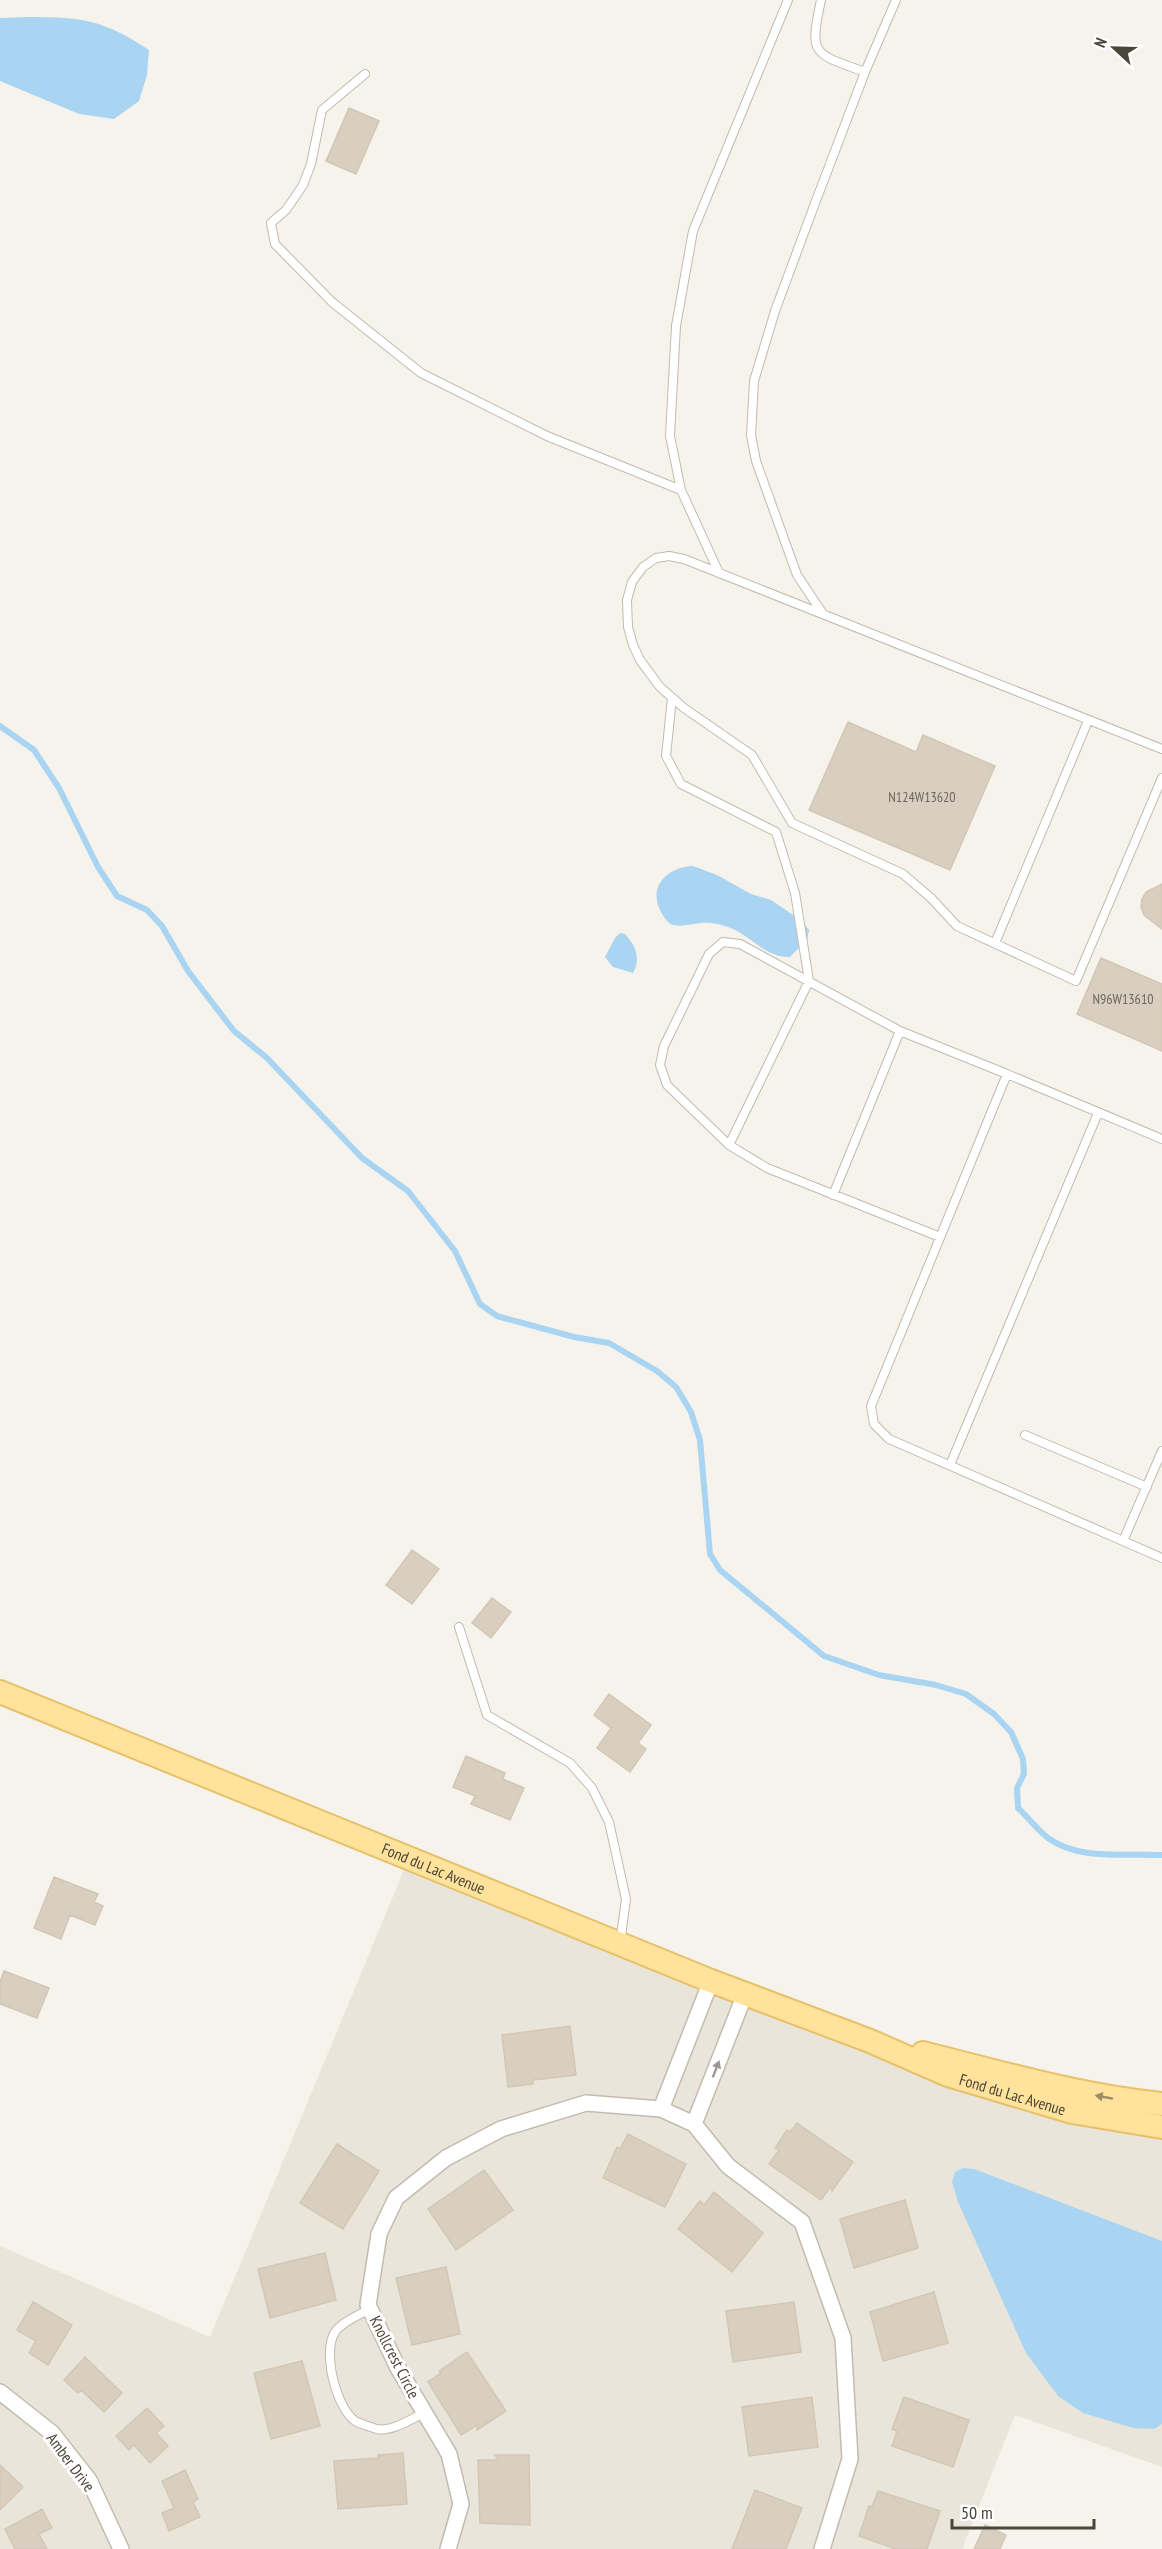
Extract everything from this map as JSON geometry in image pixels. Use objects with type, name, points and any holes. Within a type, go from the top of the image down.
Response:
[{"type":"main road","name":"Fond du Lac Avenue","points":[[0,1692],[745,1995],[870,2041],[939,2072],[993,2091],[1072,2112],[1162,2127]]},
{"type":"main road","name":"Fond du Lac Avenue","points":[[870,2041],[1106,2098],[1162,2104]]},
{"type":"street","points":[[661,2109],[711,1981]]},
{"type":"street","points":[[694,2124],[745,1995]]},
{"type":"street","name":"Knollcrest Circle","points":[[448,2549],[461,2504],[449,2454],[398,2368],[368,2305],[379,2234],[396,2198],[446,2158],[501,2129],[586,2103],[661,2109],[694,2124],[728,2166],[802,2222],[843,2338],[850,2459],[822,2549]]},
{"type":"street","name":"Amber Drive","points":[[0,2392],[52,2433],[89,2480],[121,2549]]},
{"type":"lane","points":[[719,573],[681,490],[670,436],[676,326],[693,231],[788,0]]},
{"type":"lane","points":[[821,0],[813,36],[818,51],[833,60],[864,72]]},
{"type":"lane","points":[[824,615],[797,575],[756,460],[751,435],[754,381],[775,310],[864,72],[896,0]]},
{"type":"lane","points":[[365,74],[322,110],[311,164],[303,185],[286,210],[271,223],[275,244],[332,302],[421,373],[547,436],[681,490]]},
{"type":"lane","points":[[1162,749],[684,559],[669,556],[656,558],[643,567],[632,582],[627,600],[628,627],[633,645],[649,673],[672,698],[752,755],[792,823],[903,874],[931,898],[957,926],[1076,981],[1162,778]]},
{"type":"lane","points":[[672,698],[666,756],[681,784],[776,831],[795,893],[809,981],[729,1145]]},
{"type":"lane","points":[[995,943],[1088,720]]},
{"type":"lane","points":[[940,1238],[766,1168],[729,1145],[667,1085],[660,1065],[664,1046],[709,954],[723,942],[741,944],[900,1031],[1162,1140]]},
{"type":"lane","points":[[833,1195],[900,1031]]},
{"type":"lane","points":[[1007,1074],[871,1406],[874,1424],[889,1439],[1162,1558]]},
{"type":"lane","points":[[950,1465],[1098,1113]]},
{"type":"lane","points":[[1025,1435],[1147,1487]]},
{"type":"lane","points":[[1123,1541],[1162,1450]]},
{"type":"lane","points":[[459,1627],[487,1715],[570,1763],[592,1788],[609,1822],[626,1899],[620,1944]]},
{"type":"lane","points":[[370,2309],[337,2329],[333,2336],[328,2351],[338,2399],[355,2420],[378,2429],[390,2428],[424,2413]]},
{"type":"shaded area","points":[[409,1858],[711,1981],[1162,2136],[1162,2467],[1015,2415],[962,2549],[0,2549],[0,2246],[210,2337]]},
{"type":"water","points":[[29,17],[92,22],[119,32],[149,50],[147,75],[139,101],[114,119],[79,114],[0,81],[0,18]]},
{"type":"water","points":[[693,866],[717,875],[751,894],[771,900],[802,921],[809,930],[807,940],[790,957],[767,951],[726,926],[709,923],[680,926],[671,924],[663,916],[657,903],[658,886],[668,874],[675,870]]},
{"type":"water","points":[[620,933],[625,934],[636,952],[637,962],[633,973],[613,967],[605,957]]},
{"type":"water","points":[[963,2168],[974,2169],[1162,2241],[1162,2424],[1154,2429],[1133,2428],[1083,2413],[1058,2396],[1026,2353],[958,2202],[952,2182],[955,2172]]},
{"type":"building","points":[[349,108],[379,121],[356,174],[326,161]]},
{"type":"building","points":[[848,722],[916,752],[923,735],[995,766],[950,870],[809,810]]},
{"type":"building","points":[[1162,884],[1162,929],[1144,915],[1141,907],[1146,892]]},
{"type":"building","points":[[1101,958],[1162,984],[1162,1051],[1077,1014]]},
{"type":"building","points":[[412,1550],[439,1569],[412,1604],[386,1585]]},
{"type":"building","points":[[492,1598],[511,1612],[491,1638],[472,1623]]},
{"type":"building","points":[[609,1694],[651,1725],[638,1743],[646,1749],[630,1772],[597,1748],[611,1728],[594,1715]]},
{"type":"building","points":[[466,1756],[505,1773],[503,1779],[524,1788],[510,1820],[471,1804],[475,1796],[453,1787]]},
{"type":"building","points":[[54,1877],[98,1894],[94,1902],[103,1906],[95,1925],[70,1915],[61,1939],[34,1928]]},
{"type":"building","points":[[4,1971],[49,1988],[37,2018],[0,2004],[0,1982]]},
{"type":"building","points":[[570,2026],[576,2075],[533,2080],[533,2084],[508,2087],[502,2035]]},
{"type":"building","points":[[797,2123],[853,2162],[832,2191],[831,2186],[821,2200],[769,2164],[779,2150],[775,2148],[787,2130],[790,2132]]},
{"type":"building","points":[[628,2134],[686,2164],[665,2207],[603,2178],[617,2147],[620,2149]]},
{"type":"building","points":[[337,2144],[379,2171],[343,2229],[300,2203]]},
{"type":"building","points":[[484,2170],[513,2210],[456,2250],[428,2209]]},
{"type":"building","points":[[714,2192],[763,2233],[732,2272],[678,2229],[700,2201],[704,2205]]},
{"type":"building","points":[[905,2200],[918,2248],[854,2268],[840,2219]]},
{"type":"building","points":[[325,2253],[336,2300],[270,2318],[258,2269]]},
{"type":"building","points":[[446,2267],[460,2334],[412,2345],[396,2278]]},
{"type":"building","points":[[934,2292],[948,2343],[883,2361],[870,2312]]},
{"type":"building","points":[[33,2302],[72,2325],[48,2365],[29,2353],[36,2341],[17,2330]]},
{"type":"building","points":[[794,2302],[801,2352],[733,2362],[726,2311]]},
{"type":"building","points":[[467,2352],[506,2411],[477,2430],[477,2425],[461,2435],[428,2382],[441,2373],[439,2371]]},
{"type":"building","points":[[85,2357],[122,2393],[104,2412],[81,2390],[78,2393],[64,2380]]},
{"type":"building","points":[[302,2361],[320,2426],[271,2439],[254,2373]]},
{"type":"building","points":[[812,2397],[818,2447],[749,2456],[742,2407]]},
{"type":"building","points":[[904,2397],[969,2420],[953,2467],[892,2446],[897,2431],[892,2429]]},
{"type":"building","points":[[147,2408],[164,2426],[156,2433],[168,2446],[150,2463],[134,2445],[129,2450],[116,2436]]},
{"type":"building","points":[[403,2453],[407,2504],[338,2509],[334,2461],[378,2458],[378,2455]]},
{"type":"building","points":[[495,2455],[529,2455],[530,2525],[480,2523],[478,2460],[499,2460]]},
{"type":"building","points":[[0,2465],[23,2487],[0,2510]]},
{"type":"building","points":[[185,2470],[198,2499],[193,2502],[200,2517],[169,2531],[162,2513],[174,2508],[162,2481]]},
{"type":"building","points":[[755,2490],[802,2508],[786,2549],[732,2549]]},
{"type":"building","points":[[878,2491],[940,2511],[927,2549],[896,2549],[859,2536],[869,2506],[872,2507]]},
{"type":"building","points":[[42,2509],[52,2528],[39,2534],[47,2549],[15,2549],[5,2529]]},
{"type":"building","points":[[985,2525],[1006,2535],[1000,2549],[974,2549]]},
{"type":"waterway","points":[[0,726],[34,750],[59,788],[98,867],[117,896],[147,910],[162,926],[188,971],[234,1031],[267,1058],[362,1158],[408,1191],[455,1251],[480,1304],[497,1316],[574,1337],[609,1343],[657,1371],[676,1387],[691,1412],[700,1440],[710,1554],[720,1570],[824,1656],[879,1675],[936,1685],[966,1694],[994,1714],[1011,1732],[1023,1759],[1024,1774],[1017,1788],[1018,1808],[1048,1838],[1074,1850],[1088,1853],[1162,1855]]}]
